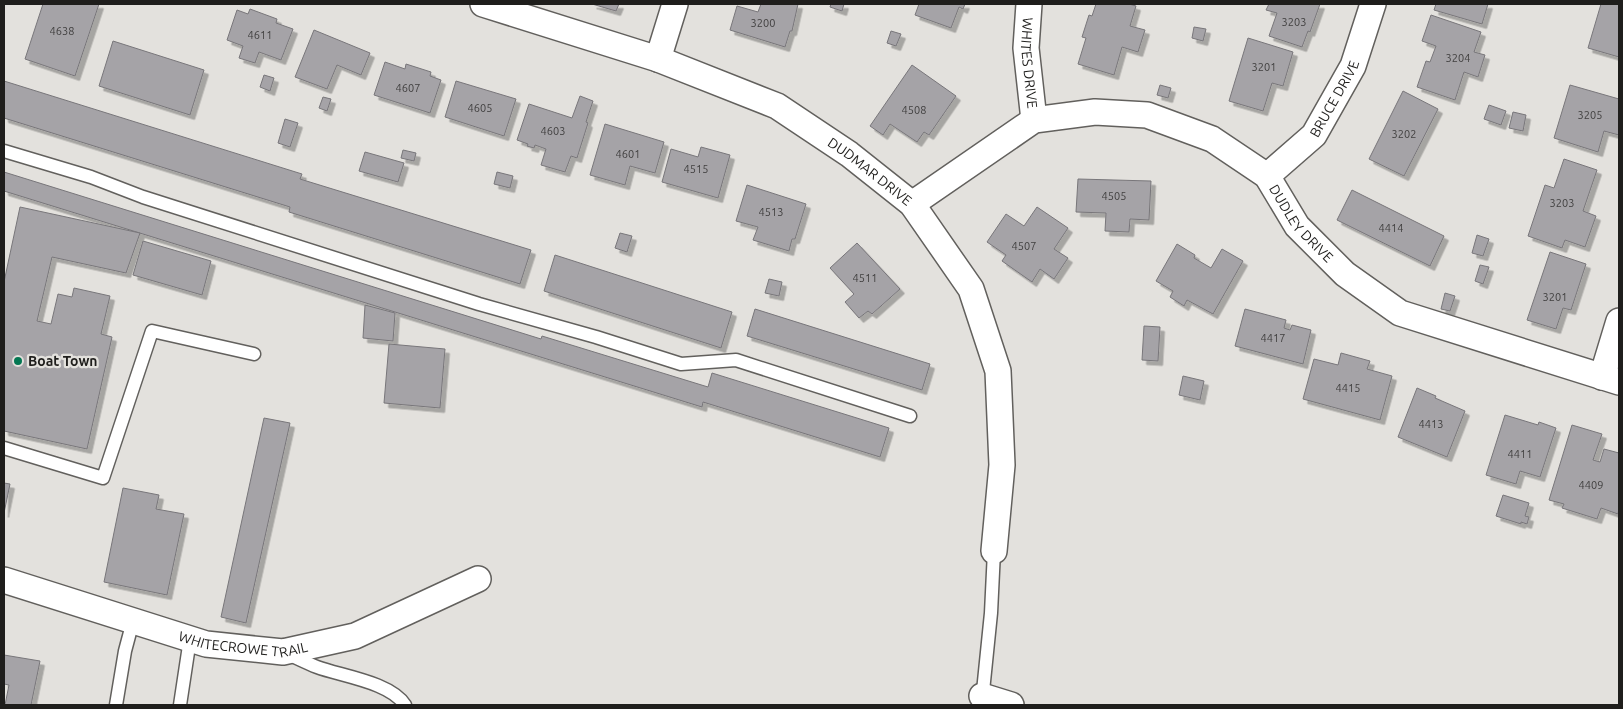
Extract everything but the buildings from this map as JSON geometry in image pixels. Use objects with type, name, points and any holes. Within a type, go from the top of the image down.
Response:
[{"type":"street","name":"DUDMAR DRIVE","points":[[483,4],[658,59],[777,106],[849,154],[912,204],[970,289],[998,371],[1002,465],[994,551]]},
{"type":"street","points":[[658,59],[675,4]]},
{"type":"street","name":"WHITES DRIVE","points":[[1029,4],[1026,48],[1034,120]]},
{"type":"street","name":"BRUCE DRIVE","points":[[1267,176],[1314,135],[1353,66],[1373,4]]},
{"type":"street","name":"DUDLEY DRIVE","points":[[912,204],[1034,120],[1095,112],[1147,115],[1212,139],[1267,176],[1297,226],[1345,274],[1400,313],[1610,380]]},
{"type":"street","points":[[1610,380],[1619,321]]},
{"type":"street","name":"WHITECROWE TRAIL","points":[[4,580],[206,644],[283,652],[355,636],[478,579]]},
{"type":"street","points":[[982,701],[1011,705]]},
{"type":"lane","points":[[4,151],[91,177],[143,197],[479,304],[596,337],[681,364],[736,360],[910,416]]},
{"type":"lane","points":[[4,448],[103,478],[152,331],[254,354]]},
{"type":"lane","points":[[982,701],[994,551]]},
{"type":"lane","points":[[116,705],[125,651],[133,621]]},
{"type":"lane","points":[[180,705],[190,639]]},
{"type":"lane","points":[[283,652],[318,667],[373,683],[402,700],[405,705]]},
{"type":"place","name":"Boat Town","points":[[18,361]]}]
